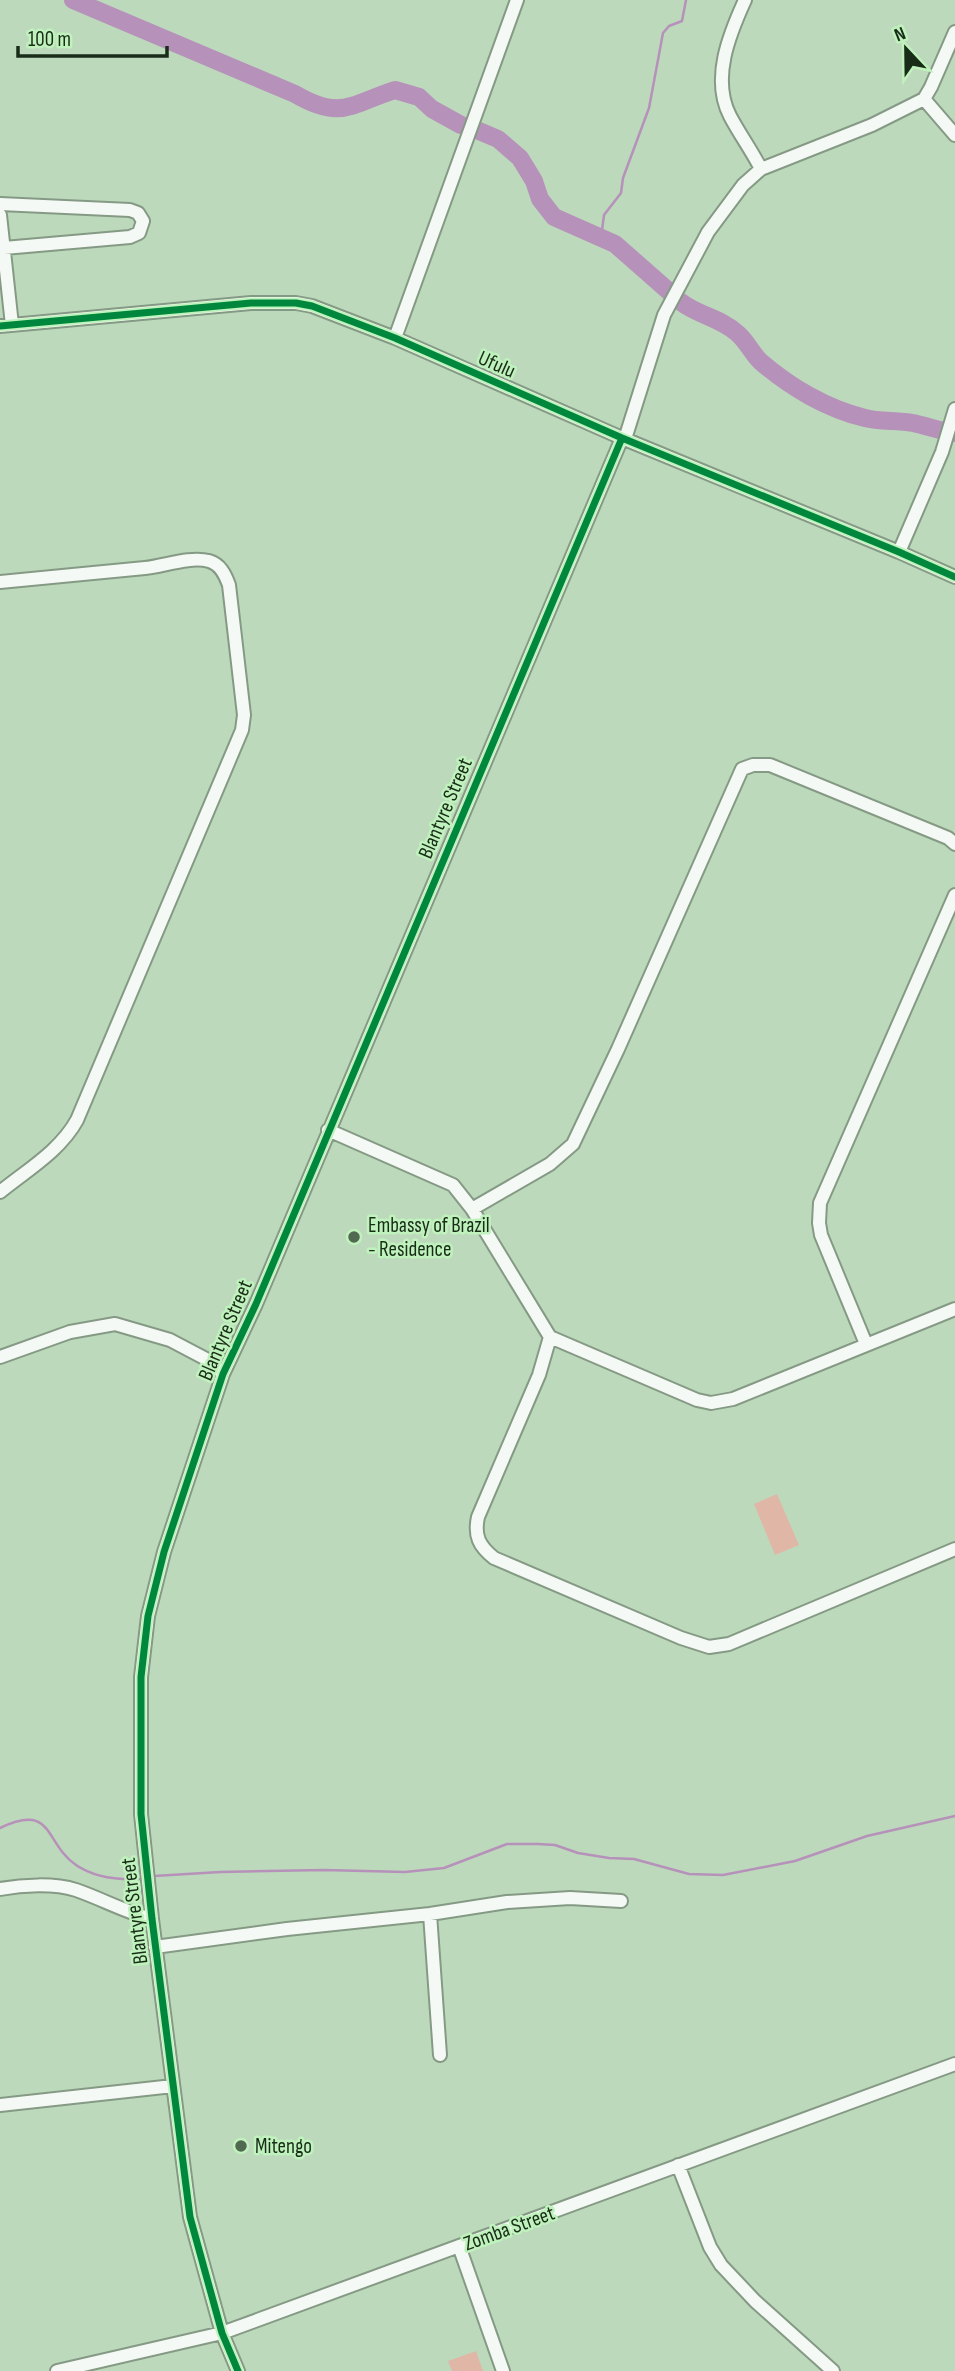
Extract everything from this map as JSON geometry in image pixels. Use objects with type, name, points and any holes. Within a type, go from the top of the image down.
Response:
[{"type":"street","points":[[395,338],[517,0]]},
{"type":"street","points":[[745,0],[728,39],[721,91],[730,115],[761,169],[872,125],[924,99],[932,87],[955,32]]},
{"type":"street","points":[[924,99],[955,135]]},
{"type":"street","name":"Blantyre Street","points":[[238,2371],[222,2333],[192,2230],[155,1947],[141,1814],[141,1678],[151,1599],[223,1374],[256,1304],[624,439],[664,315],[708,232],[743,185],[761,169]]},
{"type":"street","points":[[0,204],[130,210],[138,213],[143,221],[142,230],[135,236],[4,248]]},
{"type":"street","points":[[0,215],[4,248],[6,325]]},
{"type":"street","name":"Ufulu","points":[[6,325],[209,306],[296,303],[332,313],[395,338],[624,439],[955,577]]},
{"type":"street","points":[[899,552],[942,452],[954,411]]},
{"type":"street","points":[[0,582],[146,568],[196,560],[215,563],[226,575],[229,584],[244,715],[242,730],[70,1134],[0,1192]]},
{"type":"street","points":[[472,1209],[550,1164],[573,1144],[742,769],[753,765],[770,765],[948,838],[955,844]]},
{"type":"street","points":[[866,1344],[821,1235],[821,1203],[955,895]]},
{"type":"street","points":[[328,1130],[453,1185],[472,1209],[550,1337],[697,1401],[721,1402],[750,1393],[955,1309]]},
{"type":"street","points":[[0,1357],[69,1332],[115,1324],[170,1340],[208,1360],[223,1374]]},
{"type":"street","points":[[550,1337],[539,1374],[478,1517],[478,1540],[494,1559],[681,1638],[709,1647],[729,1644],[955,1549]]},
{"type":"street","points":[[0,1889],[74,1889],[131,1914],[152,1919]]},
{"type":"street","points":[[155,1947],[430,1914],[507,1902],[570,1898],[621,1901]]},
{"type":"street","points":[[430,1914],[440,2055]]},
{"type":"street","name":"Zomba Street","points":[[57,2371],[222,2333],[955,2064]]},
{"type":"street","points":[[0,2105],[173,2087]]},
{"type":"street","points":[[678,2165],[702,2230],[721,2265],[755,2301],[833,2371]]},
{"type":"street","points":[[459,2246],[503,2371]]},
{"type":"shaded area","points":[[777,1494],[799,1545],[775,1555],[754,1504]]},
{"type":"shaded area","points":[[476,2351],[483,2371],[452,2371],[448,2361]]},
{"type":"waterway","points":[[73,0],[324,107],[356,105],[395,90],[419,97],[432,109],[461,125]]},
{"type":"waterway","points":[[601,238],[604,215],[621,193],[623,178],[649,108],[663,33],[669,26],[682,21],[686,0]]},
{"type":"waterway","points":[[479,131],[498,139],[520,158],[534,181],[540,199],[554,217],[615,244],[673,295]]},
{"type":"waterway","points":[[681,302],[731,328],[772,371],[823,403],[865,418],[913,423],[955,433]]},
{"type":"waterway","points":[[154,1876],[324,1870],[405,1872],[444,1868],[507,1844],[555,1845],[578,1853],[634,1859],[689,1874],[723,1875],[795,1861],[867,1836],[955,1816]]},
{"type":"waterway","points":[[0,1828],[17,1821],[39,1822],[66,1856],[83,1869],[106,1877],[139,1879]]},
{"type":"cycle path","points":[[0,326],[251,303],[296,303],[312,306],[395,338],[622,438],[955,577]]},
{"type":"cycle path","points":[[238,2371],[222,2333],[190,2217],[152,1919],[141,1814],[141,1677],[148,1616],[164,1552],[223,1374],[256,1304],[622,438]]},
{"type":"place","name":"Embassy of Brazil - Residence","points":[[354,1237]]},
{"type":"place","name":"Mitengo","points":[[241,2146]]}]
